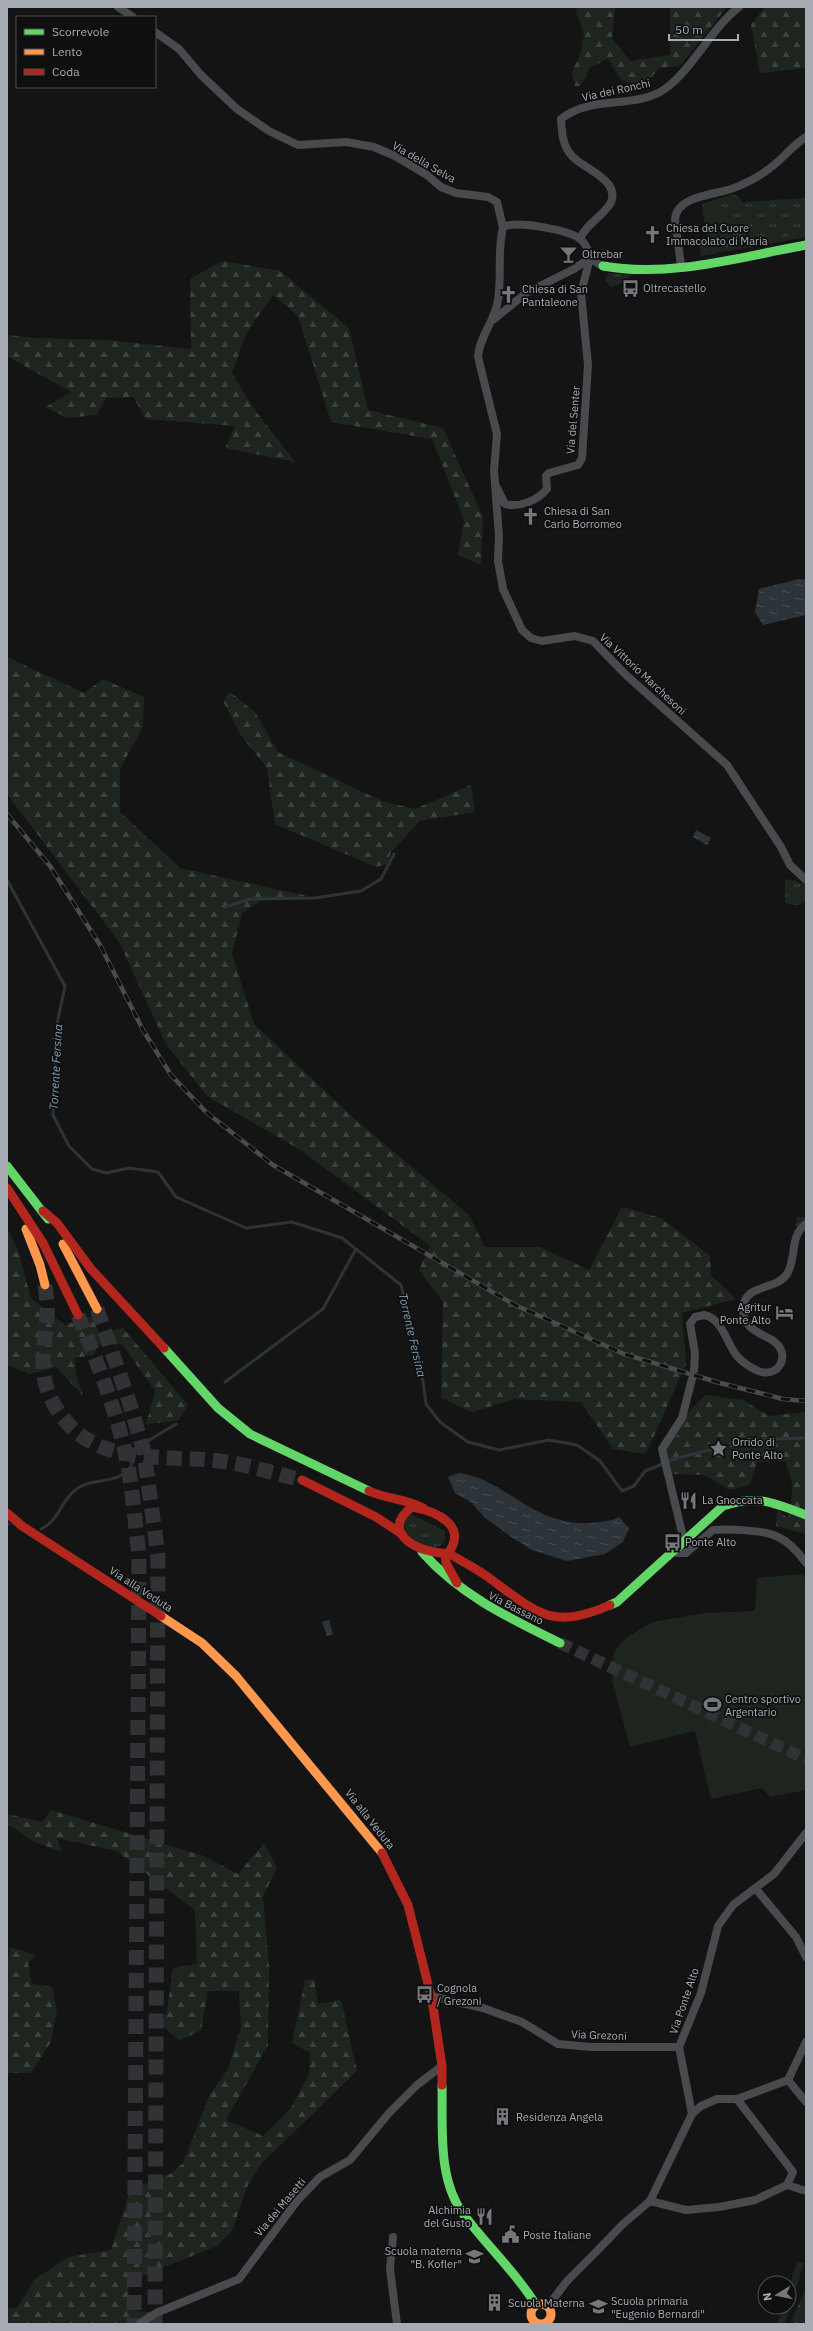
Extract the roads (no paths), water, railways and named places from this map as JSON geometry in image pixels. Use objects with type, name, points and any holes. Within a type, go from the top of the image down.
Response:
[{"type":"main road","points":[[603,266],[642,270],[681,266],[806,245]]},
{"type":"main road","points":[[7,1166],[43,1211],[75,1265],[96,1309]]},
{"type":"main road","points":[[7,1188],[49,1255],[78,1315]]},
{"type":"main road","points":[[43,1211],[57,1223],[91,1269],[218,1408],[250,1434],[382,1497],[410,1502],[448,1521],[453,1527],[456,1537],[472,1566]]},
{"type":"main road","points":[[27,1220],[26,1232],[40,1265],[45,1285]]},
{"type":"main road","points":[[302,1480],[376,1518],[402,1534],[422,1552],[446,1554],[472,1566],[535,1612],[554,1618],[574,1618],[602,1610],[617,1602],[723,1506],[747,1498],[769,1501],[806,1515]]},
{"type":"main road","points":[[402,1534],[399,1522],[405,1510],[412,1507],[423,1508]]},
{"type":"main road","name":"Via alla Veduta","points":[[7,1513],[22,1526],[202,1643],[236,1676],[380,1848],[408,1905],[431,1996],[442,2066],[443,2149],[454,2196],[463,2214],[524,2285],[536,2305]]},
{"type":"main road","points":[[446,1554],[455,1544],[456,1537]]},
{"type":"main road","name":"Via Bassano","points":[[422,1552],[438,1572],[462,1591],[496,1612],[560,1644]]},
{"type":"main road","name":"Via Bassano","points":[[446,1554],[446,1563],[462,1591]]},
{"type":"main road","points":[[540,2304],[548,2306],[552,2313],[551,2322],[541,2324],[533,2322],[531,2312],[536,2305],[540,2304]]},
{"type":"street","points":[[118,7],[132,16]]},
{"type":"street","name":"Via dei Ronchi","points":[[580,238],[583,232],[610,204],[611,191],[607,183],[599,175],[571,154],[564,144],[561,119],[584,108],[631,100],[661,91],[683,70],[727,16],[739,7]]},
{"type":"street","name":"Via della Selva","points":[[156,33],[179,48],[201,75],[238,108],[269,131],[298,145],[346,142],[374,147],[395,156],[451,191],[488,197],[497,202],[503,227]]},
{"type":"street","points":[[681,266],[675,214],[682,205],[732,188],[763,174],[792,146],[806,137]]},
{"type":"street","points":[[503,227],[510,223],[520,224],[580,238],[590,258],[603,266]]},
{"type":"street","name":"Via Vittorio Marchesoni","points":[[503,227],[500,239],[498,301],[493,320],[478,348],[478,358],[497,434],[494,482],[499,536],[498,561],[503,589],[522,630],[532,638],[542,641],[575,636],[593,641],[626,675],[727,765],[781,847],[790,865],[806,880]]},
{"type":"street","name":"Via Vittorio Marchesoni","points":[[493,320],[526,294],[561,276],[590,258]]},
{"type":"street","name":"Via del Senter","points":[[494,482],[505,504],[513,506],[540,498],[547,489],[546,476],[549,473],[578,465],[582,458],[588,365],[581,294],[590,258]]},
{"type":"street","points":[[694,1370],[695,1353],[690,1324],[695,1317],[704,1315],[716,1322],[734,1352],[744,1363],[764,1373],[770,1373],[780,1367],[783,1362],[781,1349],[772,1341],[751,1329],[745,1320],[743,1308],[746,1299],[753,1291],[776,1283],[786,1275],[796,1236],[806,1224]]},
{"type":"street","points":[[684,1541],[662,1455],[663,1445],[682,1418],[692,1379]]},
{"type":"street","points":[[674,1550],[677,1553],[686,1553],[713,1530],[762,1534],[778,1537],[799,1554],[806,1563]]},
{"type":"street","name":"Via Ponte Alto","points":[[692,2114],[679,2047],[701,1993],[718,1926],[733,1905],[774,1874],[806,1833]]},
{"type":"street","points":[[756,1889],[796,1937],[806,1957]]},
{"type":"street","name":"Via Grezoni","points":[[431,1996],[470,2004],[507,2016],[522,2022],[558,2044],[591,2048],[679,2047]]},
{"type":"street","points":[[548,2306],[567,2282],[623,2224],[650,2201],[692,2114],[701,2106],[717,2099],[737,2100],[788,2080],[802,2046],[806,2042]]},
{"type":"street","name":"Via dei Masetti","points":[[139,2324],[156,2313],[239,2279],[297,2201],[320,2177],[350,2160],[389,2113],[417,2085],[442,2066]]},
{"type":"street","points":[[788,2080],[806,2102]]},
{"type":"street","points":[[650,2201],[686,2210],[719,2207],[755,2200],[787,2185],[793,2172],[737,2100]]},
{"type":"street","points":[[787,2185],[806,2191]]},
{"type":"street","points":[[393,2237],[390,2269],[397,2324]]},
{"type":"water","points":[[799,579],[805,580],[806,615],[763,625],[755,612],[759,589]]},
{"type":"water","points":[[696,830],[711,838],[707,845],[693,837]]},
{"type":"water","points":[[459,1473],[476,1477],[491,1484],[535,1510],[551,1517],[569,1522],[589,1523],[608,1521],[619,1517],[629,1528],[623,1542],[605,1554],[567,1561],[532,1550],[484,1517],[472,1503],[455,1493],[448,1477]]},
{"type":"water","points":[[329,1620],[333,1634],[327,1636],[322,1622]]},
{"type":"waterway","points":[[225,907],[250,899],[314,898],[361,891],[381,879],[394,854]]},
{"type":"waterway","name":"Torrente Fersina","points":[[7,880],[65,986],[57,1024],[53,1115],[69,1146],[92,1169],[106,1173],[129,1168],[158,1172],[176,1197],[246,1228],[292,1222],[342,1238],[401,1285],[422,1374],[426,1404],[440,1422],[468,1442],[499,1450],[549,1440],[577,1445],[600,1461],[622,1491],[634,1486],[645,1471],[677,1458],[749,1440],[806,1438]]},
{"type":"waterway","points":[[225,1382],[323,1309],[356,1249]]},
{"type":"waterway","points":[[41,1529],[51,1522],[65,1502],[79,1487],[94,1482],[116,1478],[123,1474],[129,1469],[136,1448],[176,1424]]},
{"type":"tunnel","points":[[45,1285],[47,1308],[43,1361],[45,1382],[51,1399],[57,1409],[64,1419],[79,1434],[97,1445],[116,1452],[157,1457],[229,1462],[302,1480]]},
{"type":"tunnel","points":[[97,1309],[129,1401],[144,1452],[158,1555],[155,2324]]},
{"type":"tunnel","points":[[78,1315],[107,1389],[119,1427],[128,1466],[139,1558],[134,2324]]},
{"type":"tunnel","points":[[560,1643],[806,1759]]},
{"type":"railway","points":[[7,814],[50,866],[100,945],[143,1030],[171,1075],[206,1112],[273,1165],[515,1305],[624,1354],[720,1383],[783,1399],[806,1401]]},
{"type":"place","name":"Chiesa del Cuore Immacolato di Maria","points":[[653,234]]},
{"type":"place","name":"Oltrebar","points":[[569,254]]},
{"type":"place","name":"Oltrecastello","points":[[630,288]]},
{"type":"place","name":"Chiesa di San Pantaleone","points":[[509,295]]},
{"type":"place","name":"Chiesa di San Carlo Borromeo","points":[[531,517]]},
{"type":"place","name":"Agritur Ponte Alto","points":[[784,1313]]},
{"type":"place","name":"Orrido di Ponte Alto","points":[[719,1448]]},
{"type":"place","name":"La Gnoccata","points":[[689,1500]]},
{"type":"place","name":"Ponte Alto","points":[[672,1542]]},
{"type":"place","name":"Centro sportivo Argentario","points":[[712,1705]]},
{"type":"place","name":"Cognola / Grezoni","points":[[424,1994]]},
{"type":"place","name":"Residenza Angela","points":[[503,2117]]},
{"type":"place","name":"Alchimia del Gusto","points":[[484,2216]]},
{"type":"place","name":"Poste Italiane","points":[[510,2235]]},
{"type":"place","name":"Scuola materna \"B. Kofler\"","points":[[475,2257]]},
{"type":"place","name":"Scuola Materna","points":[[495,2303]]},
{"type":"place","name":"Scuola primaria \"Eugenio Bernardi\"","points":[[598,2307]]}]
